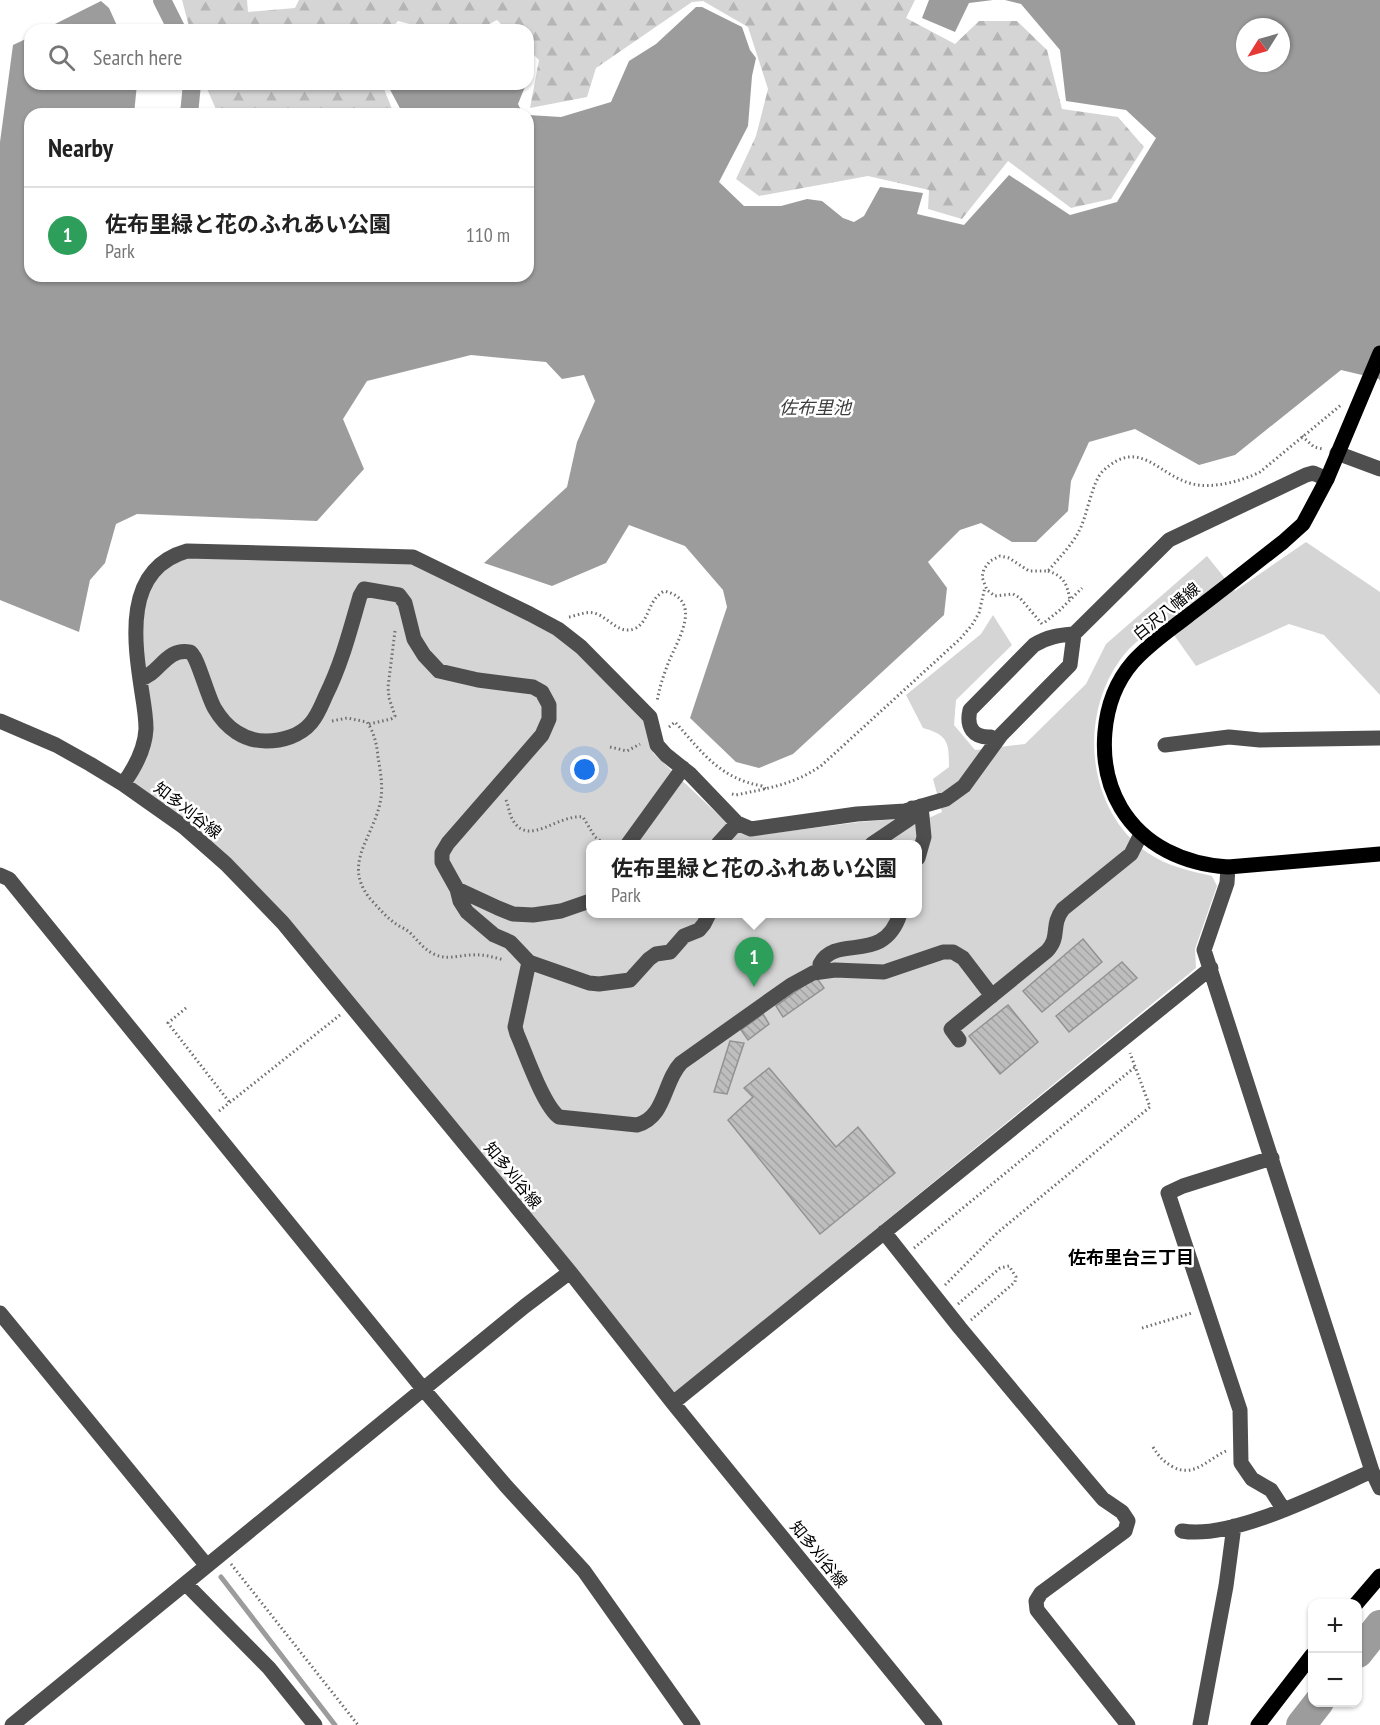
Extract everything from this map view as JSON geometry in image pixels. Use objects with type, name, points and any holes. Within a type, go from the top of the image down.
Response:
[{"type":"main road","name":"白沢八幡線","points":[[1380,353],[1327,479],[1303,524],[1156,640],[1133,662],[1121,679],[1105,726],[1104,746],[1107,774],[1113,792],[1126,815],[1141,834],[1162,849],[1177,856],[1209,866],[1228,867],[1380,854]]},
{"type":"main road","points":[[1360,1599],[1380,1576]]},
{"type":"main road","points":[[1258,1725],[1308,1660]]},
{"type":"street","points":[[1337,453],[1380,469]]},
{"type":"street","points":[[123,784],[135,768],[146,732],[135,614],[145,583],[154,569],[163,561],[188,551],[413,557],[552,626],[581,647],[650,717],[657,745],[737,823],[751,829],[857,814],[905,811],[946,799],[964,786],[996,741],[1070,665],[1074,634],[1169,540],[1305,476],[1313,473],[1327,479]]},
{"type":"street","points":[[140,680],[146,678],[168,657],[176,653],[188,652],[193,654],[214,708],[224,723],[241,736],[254,741],[275,741],[292,737],[310,724],[324,701],[345,651],[364,589],[399,595],[405,603],[414,639],[424,655],[439,671],[478,680],[533,687],[542,692],[549,705],[549,719],[542,735],[448,843],[442,853],[442,862],[456,889],[459,901],[467,912],[494,935],[510,942],[529,965],[599,984],[630,980],[649,959],[656,954],[669,952],[684,936],[699,930],[707,918]]},
{"type":"street","points":[[996,741],[991,737],[981,738],[975,733],[968,718],[970,710],[1034,645],[1044,638],[1074,634]]},
{"type":"street","name":"知多刈谷線","points":[[1,725],[56,745],[123,784],[184,827],[226,864],[283,923],[570,1272],[673,1403],[935,1725]]},
{"type":"street","points":[[1165,745],[1228,737],[1260,740],[1380,738]]},
{"type":"street","points":[[631,840],[683,768]]},
{"type":"street","points":[[878,840],[912,817],[917,807]]},
{"type":"street","points":[[917,807],[924,837],[922,844]]},
{"type":"street","points":[[722,840],[737,823]]},
{"type":"street","points":[[959,1040],[951,1029],[1047,951],[1053,944],[1056,918],[1063,909],[1131,854],[1141,834]]},
{"type":"street","points":[[1228,867],[1227,883],[1204,950],[1372,1472],[1380,1488]]},
{"type":"street","points":[[0,875],[9,879],[424,1390],[506,1486],[584,1571],[693,1725]]},
{"type":"street","points":[[456,889],[513,914],[533,915],[561,911],[586,901]]},
{"type":"street","points":[[821,971],[820,964],[830,953],[839,949],[870,946],[881,941],[890,933],[898,918]]},
{"type":"street","points":[[529,965],[515,1027],[547,1103],[559,1117],[637,1125],[646,1123],[651,1118],[664,1098],[674,1070],[681,1063],[791,985],[813,973],[821,971],[884,972],[943,952],[953,952],[963,958],[992,996]]},
{"type":"street","points":[[673,1403],[1211,968]]},
{"type":"street","points":[[1272,1158],[1183,1186],[1168,1193],[1240,1410],[1241,1463],[1252,1479],[1271,1490],[1284,1510]]},
{"type":"street","points":[[884,1232],[960,1329],[1086,1479],[1103,1499],[1122,1512],[1128,1521],[1125,1531],[1041,1593],[1036,1601],[1037,1610],[1128,1725]]},
{"type":"street","points":[[12,1725],[525,1305],[570,1272]]},
{"type":"street","points":[[0,1313],[207,1566]]},
{"type":"street","points":[[1182,1531],[1198,1534],[1234,1526],[1284,1510],[1372,1472]]},
{"type":"street","points":[[1200,1725],[1226,1586],[1234,1526]]},
{"type":"street","points":[[186,1584],[269,1668],[315,1725]]},
{"type":"path","points":[[1048,571],[1079,532],[1100,474],[1112,464],[1130,456],[1146,459],[1174,476],[1193,484],[1213,485],[1249,478],[1260,472],[1345,401],[1353,398],[1359,401]]},
{"type":"path","points":[[1302,436],[1314,447],[1337,453]]},
{"type":"path","points":[[726,793],[736,795],[792,782],[805,777],[822,765],[972,626],[979,612],[985,587],[982,577],[984,568],[990,561],[1000,556],[1009,558],[1029,571],[1048,571],[1062,578],[1068,587],[1070,600]]},
{"type":"path","points":[[985,587],[995,596],[1013,594],[1020,597],[1042,624]]},
{"type":"path","points":[[552,626],[561,619],[588,612],[598,614],[617,627],[636,628],[645,619],[654,597],[664,591],[670,592],[681,600],[686,609],[685,626],[659,690],[656,712],[650,717]]},
{"type":"path","points":[[324,701],[332,722],[356,718],[369,724],[395,716],[388,687],[396,620]]},
{"type":"path","points":[[369,724],[377,750],[381,797],[357,869],[359,882],[370,899],[395,925],[407,931],[419,945],[435,955],[446,958],[485,955],[529,965]]},
{"type":"path","points":[[497,788],[508,804],[515,824],[523,830],[538,831],[561,820],[574,816],[583,817],[594,837],[599,840]]},
{"type":"path","points":[[206,1122],[352,1006]]},
{"type":"path","points":[[186,1008],[168,1023],[230,1103]]},
{"type":"path","points":[[934,1295],[997,1233],[1150,1107],[1125,1037]]},
{"type":"path","points":[[901,1254],[914,1248],[1135,1067]]},
{"type":"path","points":[[948,1312],[1000,1268],[1009,1266],[1016,1277],[1015,1282],[960,1329]]},
{"type":"path","points":[[1142,1328],[1206,1308]]},
{"type":"path","points":[[1152,1447],[1161,1460],[1180,1470],[1191,1471],[1201,1467],[1215,1455],[1240,1444]]},
{"type":"path","points":[[223,1553],[358,1725]]},
{"type":"green space","points":[[182,0],[247,0],[248,12],[295,8],[299,0],[915,0],[906,18],[955,44],[979,21],[1017,21],[1047,50],[1062,109],[1118,117],[1144,147],[1111,199],[1071,208],[1008,161],[962,219],[928,209],[929,190],[868,176],[759,196],[736,179],[756,136],[768,89],[748,27],[703,1],[692,2],[596,68],[587,97],[530,108],[539,60],[534,55],[534,24],[501,24],[497,20],[489,24],[410,24],[398,21],[395,24],[188,24]]},
{"type":"green space","points":[[208,90],[384,90],[392,108],[215,108]]},
{"type":"green space","points":[[1306,542],[1380,592],[1380,695],[1324,635],[1289,624],[1196,666],[1164,621],[1124,654],[1107,683],[1098,709],[1094,735],[1095,762],[1101,789],[1112,813],[1128,835],[1148,853],[1171,865],[1212,876],[1217,886],[1195,949],[1196,968],[692,1379],[673,1403],[283,923],[123,784],[146,732],[138,660],[145,583],[176,554],[413,557],[558,629],[650,717],[657,745],[653,753],[727,823],[751,836],[898,819],[915,824],[942,812],[933,779],[949,767],[947,746],[938,734],[923,728],[906,695],[981,634],[993,615],[1012,645],[956,700],[954,725],[975,750],[1025,744],[1086,684],[1106,644],[1207,556],[1235,591]]},
{"type":"water","points":[[929,0],[993,0],[969,3],[955,32],[922,18]]},
{"type":"water","name":"佐布里池","points":[[1005,0],[1380,0],[1380,381],[1341,370],[1235,455],[1199,465],[1135,429],[1089,442],[1071,481],[1068,511],[1036,542],[1012,542],[981,523],[960,530],[928,562],[947,588],[944,615],[793,754],[759,768],[736,762],[690,718],[727,607],[723,590],[685,546],[629,525],[606,563],[552,586],[484,563],[567,487],[577,442],[595,401],[584,375],[562,379],[546,362],[471,355],[367,381],[343,419],[364,469],[317,521],[137,514],[116,524],[105,563],[90,580],[79,632],[0,600],[0,142],[13,45],[24,40],[24,90],[136,90],[135,108],[24,108],[24,282],[534,282],[534,115],[561,117],[611,102],[629,61],[656,44],[696,7],[702,7],[742,27],[750,50],[756,58],[752,76],[748,126],[719,182],[744,206],[781,206],[807,199],[822,201],[843,218],[854,222],[864,216],[880,187],[923,193],[917,214],[964,225],[1009,175],[1070,215],[1117,202],[1156,138],[1126,110],[1066,101],[1060,50],[1021,4]]},
{"type":"water","points":[[101,1],[109,8],[116,24],[55,24]]},
{"type":"water","points":[[390,90],[524,90],[518,104],[520,108],[400,108]]},
{"type":"building","points":[[1083,939],[1102,962],[1042,1012],[1023,991]]},
{"type":"building","points":[[1122,962],[1137,978],[1069,1032],[1056,1016]]},
{"type":"building","points":[[816,977],[824,988],[783,1017],[776,1006]]},
{"type":"building","points":[[1008,1005],[1038,1042],[1000,1074],[969,1036]]},
{"type":"building","points":[[763,1014],[769,1024],[748,1040],[741,1030]]},
{"type":"building","points":[[730,1041],[744,1043],[727,1094],[714,1092]]},
{"type":"building","points":[[769,1068],[836,1147],[858,1127],[895,1173],[820,1234],[728,1120],[753,1097],[744,1088]]},
{"type":"waterway","points":[[162,0],[174,24]]},
{"type":"waterway","points":[[190,108],[191,90]]},
{"type":"waterway","points":[[221,1577],[335,1725]]},
{"type":"waterway","points":[[1362,1648],[1380,1625]]},
{"type":"waterway","points":[[1301,1725],[1315,1707]]},
{"type":"place","name":"佐布里緑と花のふれあい公園","points":[[754,987]]},
{"type":"district","name":"佐布里台三丁目","points":[[1131,1258]]}]
